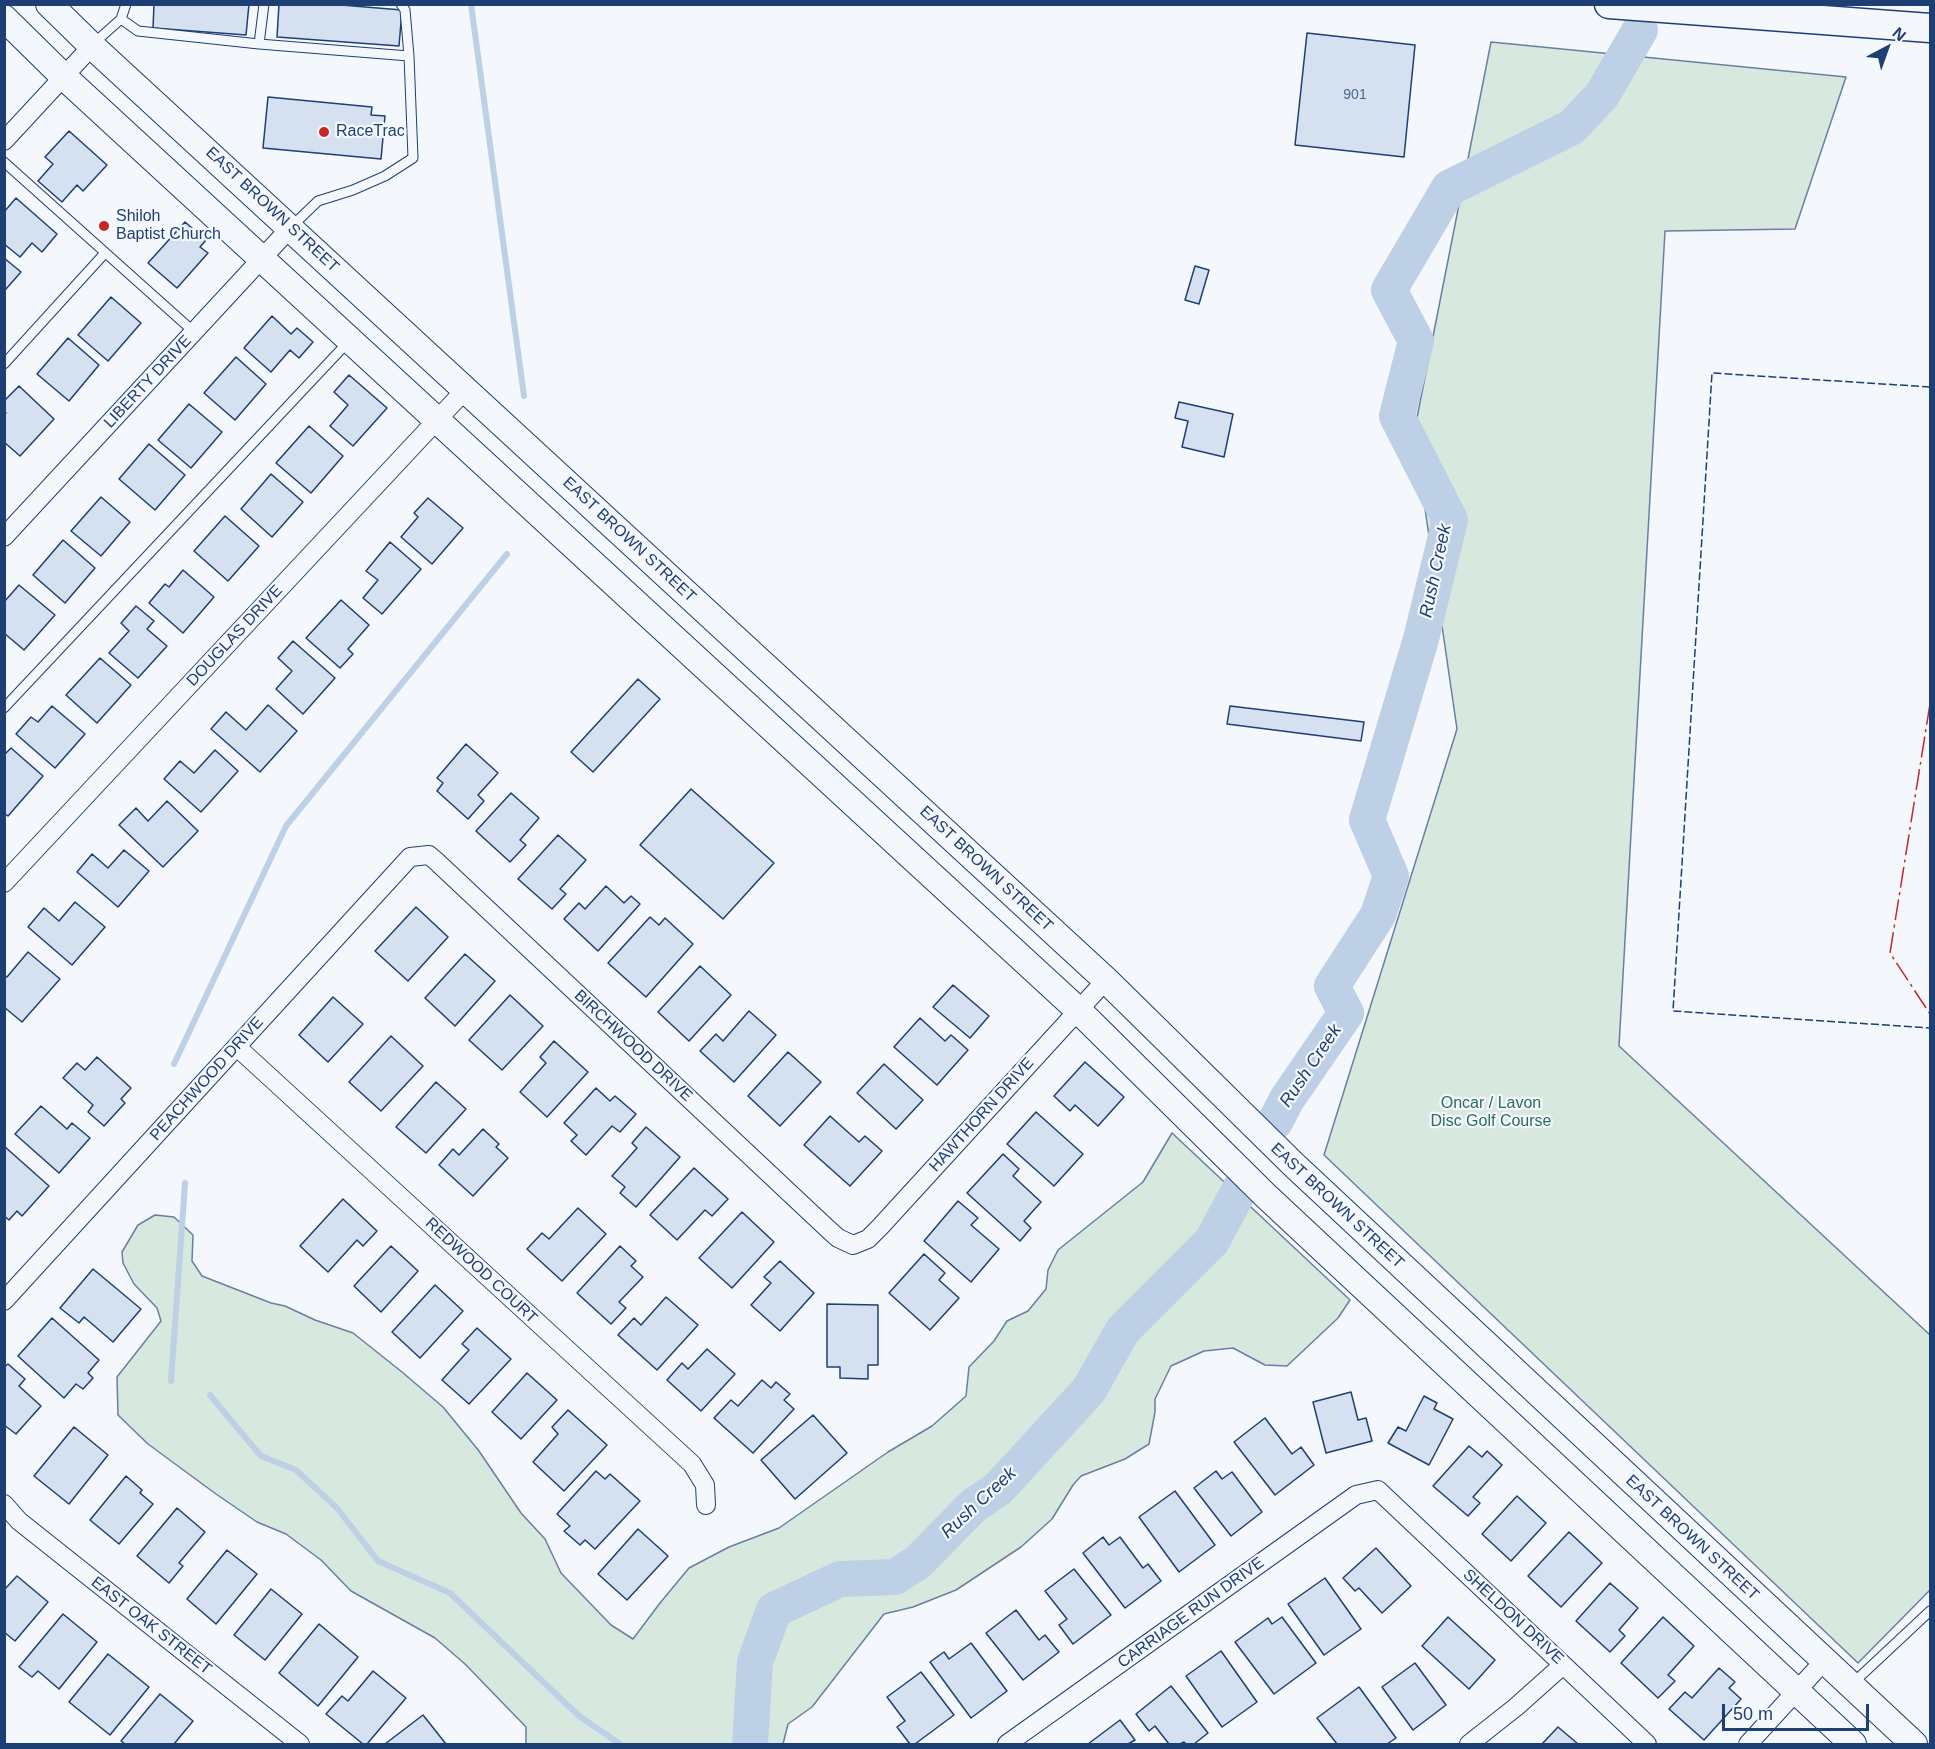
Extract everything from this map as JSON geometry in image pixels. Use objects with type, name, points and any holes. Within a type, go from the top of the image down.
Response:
[{"type":"main road","name":"EAST BROWN STREET","points":[[49,4],[1106,980],[1293,1166],[1914,1744]]},
{"type":"main road","points":[[1609,4],[1930,28]]},
{"type":"main road","points":[[4,18],[63,76],[1078,1010],[1265,1196],[1853,1744]]},
{"type":"main road","points":[[862,810],[890,780]]},
{"type":"street","points":[[4,141],[92,46]]},
{"type":"street","name":"LIBERTY DRIVE","points":[[4,537],[291,228]]},
{"type":"street","name":"DOUGLAS DRIVE","points":[[4,883],[466,390]]},
{"type":"street","name":"BIRCHWOOD DRIVE","points":[[410,857],[429,855],[821,1223],[838,1238],[853,1245]]},
{"type":"street","name":"PEACHWOOD DRIVE","points":[[4,1301],[410,857]]},
{"type":"street","name":"HAWTHORN DRIVE","points":[[853,1245],[868,1239],[880,1227],[1106,980]]},
{"type":"street","name":"REDWOOD COURT","points":[[237,1047],[692,1464],[705,1485],[705,1505]]},
{"type":"street","name":"SHELDON DRIVE","points":[[1378,1490],[1647,1744]]},
{"type":"street","name":"CARRIAGE RUN DRIVE","points":[[1007,1744],[1356,1496],[1378,1490]]},
{"type":"street","name":"EAST OAK STREET","points":[[4,1504],[19,1521],[300,1744]]},
{"type":"street","points":[[1748,1744],[1824,1661]]},
{"type":"street","points":[[1469,1744],[1516,1707],[1563,1665]]},
{"type":"lane","points":[[92,46],[121,19],[126,4]]},
{"type":"lane","points":[[258,44],[264,4]]},
{"type":"lane","points":[[291,228],[318,201],[353,190],[385,176],[413,158],[409,56],[405,10],[401,4]]},
{"type":"lane","points":[[121,19],[138,31],[258,44],[409,56]]},
{"type":"lane","points":[[4,162],[194,332]]},
{"type":"lane","points":[[4,364],[105,253]]},
{"type":"lane","points":[[4,708],[351,339]]},
{"type":"lane","points":[[1851,1686],[1930,1611]]},
{"type":"green space","name":"Oncar / Lavon Disc Golf Course","points":[[1491,42],[1846,77],[1795,229],[1665,231],[1619,1046],[1930,1335],[1930,1590],[1858,1663],[1324,1155],[1457,729],[1414,433]]},
{"type":"green space","points":[[1172,1133],[1350,1300],[1338,1318],[1287,1366],[1265,1365],[1233,1348],[1204,1351],[1171,1366],[1155,1399],[1149,1444],[1125,1459],[1081,1476],[1052,1519],[1021,1547],[956,1590],[913,1607],[884,1614],[812,1707],[788,1724],[783,1744],[526,1744],[526,1727],[465,1664],[435,1638],[351,1591],[321,1560],[286,1534],[257,1522],[216,1494],[148,1444],[118,1415],[117,1377],[161,1321],[157,1308],[134,1284],[123,1263],[122,1252],[138,1225],[155,1215],[174,1217],[193,1235],[192,1261],[202,1276],[353,1333],[443,1407],[479,1451],[521,1513],[545,1539],[561,1573],[611,1625],[633,1639],[689,1568],[729,1547],[779,1528],[888,1452],[932,1426],[966,1396],[969,1367],[994,1341],[1007,1321],[1028,1311],[1046,1289],[1048,1270],[1058,1250],[1143,1182]]},
{"type":"building","points":[[154,4],[249,4],[246,35],[153,28]]},
{"type":"building","points":[[279,4],[329,4],[402,10],[399,46],[277,37]]},
{"type":"building","points":[[1307,33],[1415,45],[1404,157],[1295,145]]},
{"type":"building","name":"RaceTrac","points":[[268,97],[372,107],[371,115],[385,116],[381,159],[263,148]]},
{"type":"building","points":[[69,131],[107,165],[83,191],[77,185],[62,202],[38,181],[53,164],[45,157]]},
{"type":"building","points":[[16,198],[57,234],[42,252],[32,243],[20,257],[4,244],[4,212]]},
{"type":"building","points":[[185,222],[206,240],[200,247],[208,253],[177,288],[148,263]]},
{"type":"building","points":[[4,258],[21,272],[6,289],[4,288]]},
{"type":"building","points":[[1195,266],[1209,270],[1199,304],[1185,300]]},
{"type":"building","points":[[111,297],[141,323],[108,361],[78,335]]},
{"type":"building","points":[[272,316],[291,334],[297,328],[313,342],[299,358],[290,350],[271,372],[244,348]]},
{"type":"building","points":[[68,338],[99,365],[69,401],[37,374]]},
{"type":"building","points":[[236,357],[266,384],[235,420],[204,393]]},
{"type":"building","points":[[349,375],[387,408],[353,446],[330,426],[348,405],[334,392]]},
{"type":"building","points":[[19,386],[54,419],[20,456],[4,442],[4,415],[6,413],[4,412],[4,401]]},
{"type":"building","points":[[1179,402],[1233,414],[1224,457],[1182,447],[1188,421],[1175,418]]},
{"type":"building","points":[[189,404],[222,432],[191,468],[158,440]]},
{"type":"building","points":[[309,426],[343,456],[311,493],[276,463]]},
{"type":"building","points":[[149,444],[185,475],[155,510],[119,479]]},
{"type":"building","points":[[271,474],[303,502],[272,537],[241,509]]},
{"type":"building","points":[[101,497],[130,522],[101,556],[71,531]]},
{"type":"building","points":[[428,498],[463,528],[432,564],[401,537],[418,517],[414,513]]},
{"type":"building","points":[[225,516],[259,546],[228,581],[194,551]]},
{"type":"building","points":[[63,540],[95,568],[65,603],[33,575]]},
{"type":"building","points":[[390,542],[421,569],[382,614],[363,598],[378,580],[366,571]]},
{"type":"building","points":[[183,570],[214,597],[183,633],[149,603],[165,584],[169,587]]},
{"type":"building","points":[[19,585],[55,615],[24,650],[4,633],[4,602]]},
{"type":"building","points":[[341,600],[369,625],[348,649],[353,654],[340,668],[306,638]]},
{"type":"building","points":[[136,606],[154,621],[147,629],[167,646],[138,678],[109,653],[129,631],[121,623]]},
{"type":"building","points":[[293,641],[335,678],[303,714],[276,689],[292,671],[278,658]]},
{"type":"building","points":[[100,658],[131,685],[97,723],[66,695]]},
{"type":"building","points":[[638,679],[660,699],[593,772],[571,752]]},
{"type":"building","points":[[268,705],[297,731],[260,772],[211,729],[226,712],[246,730]]},
{"type":"building","points":[[52,706],[85,734],[55,768],[16,734],[31,717],[38,722]]},
{"type":"building","points":[[1230,706],[1364,722],[1361,741],[1227,724]]},
{"type":"building","points":[[466,744],[498,773],[478,795],[484,801],[468,819],[437,791],[443,783],[437,778]]},
{"type":"building","points":[[11,748],[43,776],[8,816],[4,813],[4,755]]},
{"type":"building","points":[[215,750],[238,771],[201,812],[164,779],[180,761],[194,773]]},
{"type":"building","points":[[691,789],[774,863],[723,919],[640,845]]},
{"type":"building","points":[[511,793],[539,818],[520,840],[526,845],[510,862],[476,831]]},
{"type":"building","points":[[167,801],[198,831],[163,867],[119,825],[136,808],[148,821]]},
{"type":"building","points":[[558,835],[586,860],[560,889],[566,894],[552,909],[518,879]]},
{"type":"building","points":[[124,850],[149,871],[118,907],[77,872],[92,854],[108,868]]},
{"type":"building","points":[[606,886],[624,903],[631,896],[640,904],[598,951],[564,919],[579,903],[585,909]]},
{"type":"building","points":[[75,902],[105,927],[72,965],[28,927],[44,908],[59,921]]},
{"type":"building","points":[[416,907],[448,937],[408,981],[375,951]]},
{"type":"building","points":[[650,917],[659,925],[665,918],[693,944],[646,997],[608,963]]},
{"type":"building","points":[[28,952],[60,979],[22,1022],[4,1007],[4,975],[7,977]]},
{"type":"building","points":[[465,954],[495,981],[455,1026],[425,998]]},
{"type":"building","points":[[700,966],[731,995],[689,1041],[658,1012]]},
{"type":"building","points":[[953,985],[989,1016],[970,1038],[933,1007]]},
{"type":"building","points":[[510,995],[543,1026],[502,1070],[469,1040]]},
{"type":"building","points":[[333,997],[363,1024],[328,1062],[299,1035]]},
{"type":"building","points":[[749,1011],[776,1035],[734,1082],[700,1051],[716,1034],[723,1041]]},
{"type":"building","points":[[920,1018],[945,1041],[951,1035],[968,1050],[937,1085],[894,1047]]},
{"type":"building","points":[[391,1036],[423,1066],[381,1111],[349,1082]]},
{"type":"building","points":[[554,1041],[588,1072],[547,1117],[520,1092],[546,1063],[540,1057]]},
{"type":"building","points":[[788,1052],[821,1082],[780,1126],[748,1096]]},
{"type":"building","points":[[97,1057],[131,1088],[121,1099],[125,1103],[104,1126],[88,1112],[93,1105],[63,1078],[77,1063],[85,1070]]},
{"type":"building","points":[[1085,1062],[1124,1097],[1098,1126],[1075,1105],[1070,1111],[1054,1096]]},
{"type":"building","points":[[884,1064],[923,1100],[896,1129],[857,1093]]},
{"type":"building","points":[[436,1082],[466,1109],[426,1153],[396,1127]]},
{"type":"building","points":[[596,1088],[610,1101],[615,1096],[636,1114],[620,1132],[612,1126],[586,1155],[571,1141],[577,1135],[564,1123]]},
{"type":"building","points":[[41,1106],[67,1129],[72,1123],[90,1138],[59,1173],[15,1134]]},
{"type":"building","points":[[1036,1112],[1083,1154],[1054,1186],[1007,1144]]},
{"type":"building","points":[[830,1116],[859,1142],[865,1136],[882,1151],[850,1186],[804,1145]]},
{"type":"building","points":[[646,1127],[680,1157],[636,1207],[620,1193],[625,1187],[612,1176],[637,1148],[632,1143]]},
{"type":"building","points":[[483,1129],[499,1144],[496,1147],[508,1158],[473,1196],[439,1165],[453,1149],[459,1155]]},
{"type":"building","points":[[4,1146],[49,1186],[22,1216],[17,1211],[9,1220],[4,1216]]},
{"type":"building","points":[[1003,1154],[1019,1169],[1013,1176],[1041,1202],[1024,1221],[1031,1228],[1020,1241],[967,1193]]},
{"type":"building","points":[[694,1168],[728,1199],[712,1216],[705,1210],[677,1240],[650,1215]]},
{"type":"building","points":[[343,1199],[377,1231],[363,1246],[357,1240],[328,1272],[300,1246]]},
{"type":"building","points":[[958,1201],[978,1218],[971,1225],[999,1249],[971,1282],[924,1241]]},
{"type":"building","points":[[578,1208],[606,1234],[562,1281],[527,1249],[542,1233],[549,1239]]},
{"type":"building","points":[[742,1212],[774,1242],[732,1288],[699,1258]]},
{"type":"building","points":[[391,1246],[418,1271],[381,1312],[354,1286]]},
{"type":"building","points":[[620,1246],[636,1261],[631,1266],[643,1277],[619,1302],[626,1308],[611,1324],[577,1293]]},
{"type":"building","points":[[924,1254],[945,1273],[939,1280],[959,1298],[930,1330],[889,1293]]},
{"type":"building","points":[[780,1261],[814,1293],[780,1331],[751,1305],[771,1283],[764,1277]]},
{"type":"building","points":[[93,1269],[141,1309],[113,1342],[84,1317],[79,1323],[60,1308]]},
{"type":"building","points":[[435,1285],[463,1311],[420,1358],[392,1332]]},
{"type":"building","points":[[666,1297],[698,1325],[657,1370],[618,1335],[634,1318],[641,1325]]},
{"type":"building","points":[[827,1304],[878,1305],[878,1365],[868,1365],[868,1379],[840,1378],[840,1367],[827,1367]]},
{"type":"building","points":[[52,1318],[99,1360],[88,1373],[93,1378],[83,1389],[76,1384],[64,1398],[18,1356]]},
{"type":"building","points":[[477,1328],[511,1359],[469,1404],[442,1380],[469,1350],[462,1344]]},
{"type":"building","points":[[707,1349],[735,1374],[701,1411],[667,1380],[682,1363],[688,1369]]},
{"type":"building","points":[[8,1364],[25,1379],[19,1386],[41,1406],[16,1434],[4,1425],[4,1367]]},
{"type":"building","points":[[527,1373],[557,1400],[521,1439],[492,1412]]},
{"type":"building","points":[[762,1380],[771,1388],[776,1382],[790,1394],[784,1400],[794,1409],[753,1453],[714,1418],[731,1400],[738,1406]]},
{"type":"building","points":[[1351,1392],[1358,1420],[1366,1418],[1372,1441],[1326,1453],[1313,1402]]},
{"type":"building","points":[[1424,1396],[1437,1403],[1434,1409],[1453,1419],[1429,1465],[1388,1443],[1398,1427],[1406,1431]]},
{"type":"building","points":[[568,1410],[607,1445],[564,1491],[533,1462],[558,1434],[552,1427]]},
{"type":"building","points":[[813,1415],[847,1453],[795,1499],[761,1460]]},
{"type":"building","points":[[1265,1418],[1292,1454],[1301,1447],[1314,1465],[1275,1495],[1234,1442]]},
{"type":"building","points":[[74,1427],[108,1455],[69,1504],[34,1476]]},
{"type":"building","points":[[1469,1446],[1482,1457],[1487,1451],[1502,1465],[1473,1497],[1480,1503],[1468,1516],[1433,1486]]},
{"type":"building","points":[[596,1471],[605,1479],[610,1474],[640,1501],[595,1549],[585,1540],[580,1545],[564,1531],[570,1526],[557,1514]]},
{"type":"building","points":[[1216,1471],[1222,1479],[1232,1472],[1262,1512],[1231,1536],[1194,1488]]},
{"type":"building","points":[[126,1476],[153,1504],[119,1544],[90,1520]]},
{"type":"building","points":[[1175,1491],[1215,1545],[1179,1572],[1139,1517]]},
{"type":"building","points":[[1517,1496],[1546,1523],[1511,1561],[1482,1534]]},
{"type":"building","points":[[177,1508],[205,1532],[179,1563],[183,1566],[169,1583],[137,1556]]},
{"type":"building","points":[[638,1529],[668,1556],[627,1600],[598,1574]]},
{"type":"building","points":[[1569,1532],[1602,1563],[1561,1607],[1528,1576]]},
{"type":"building","points":[[1103,1537],[1109,1545],[1120,1537],[1143,1568],[1148,1564],[1161,1581],[1125,1608],[1083,1553]]},
{"type":"building","points":[[1376,1548],[1411,1586],[1382,1613],[1359,1588],[1355,1591],[1343,1578]]},
{"type":"building","points":[[227,1550],[257,1574],[216,1624],[187,1599]]},
{"type":"building","points":[[1074,1569],[1111,1615],[1073,1644],[1059,1625],[1067,1619],[1045,1591]]},
{"type":"building","points":[[17,1576],[48,1602],[15,1641],[4,1632],[4,1590]]},
{"type":"building","points":[[1325,1578],[1361,1629],[1324,1655],[1288,1604]]},
{"type":"building","points":[[1610,1583],[1638,1608],[1619,1630],[1625,1636],[1610,1652],[1576,1621]]},
{"type":"building","points":[[271,1589],[302,1614],[265,1660],[234,1635]]},
{"type":"building","points":[[1016,1610],[1039,1640],[1045,1635],[1059,1652],[1023,1680],[986,1633]]},
{"type":"building","points":[[63,1614],[97,1642],[59,1689],[38,1671],[32,1677],[19,1667]]},
{"type":"building","points":[[1282,1617],[1316,1663],[1274,1694],[1235,1642],[1268,1618],[1272,1624]]},
{"type":"building","points":[[1448,1617],[1495,1660],[1469,1689],[1422,1646]]},
{"type":"building","points":[[1663,1617],[1694,1646],[1668,1675],[1675,1681],[1658,1698],[1621,1663]]},
{"type":"building","points":[[319,1624],[358,1657],[318,1706],[279,1673]]},
{"type":"building","points":[[971,1643],[1007,1691],[971,1718],[930,1662],[944,1652],[949,1659]]},
{"type":"building","points":[[1221,1651],[1257,1702],[1222,1727],[1186,1676]]},
{"type":"building","points":[[108,1654],[149,1687],[110,1735],[69,1702]]},
{"type":"building","points":[[1415,1663],[1446,1705],[1413,1730],[1382,1687]]},
{"type":"building","points":[[1719,1668],[1735,1682],[1729,1688],[1741,1699],[1704,1740],[1669,1709],[1685,1692],[1692,1698]]},
{"type":"building","points":[[373,1671],[406,1698],[367,1744],[363,1744],[326,1714],[342,1696],[348,1701]]},
{"type":"building","points":[[921,1672],[954,1715],[915,1744],[910,1744],[897,1727],[905,1721],[887,1697]]},
{"type":"building","points":[[1171,1686],[1208,1733],[1194,1744],[1184,1742],[1169,1744],[1155,1726],[1149,1731],[1136,1714]]},
{"type":"building","points":[[1359,1687],[1396,1738],[1387,1744],[1337,1744],[1317,1718]]},
{"type":"building","points":[[160,1694],[193,1721],[174,1744],[125,1744],[121,1741]]},
{"type":"building","points":[[423,1715],[446,1744],[385,1744]]},
{"type":"building","points":[[1120,1720],[1135,1740],[1128,1744],[1088,1744]]},
{"type":"building","points":[[1558,1727],[1578,1744],[1542,1744]]},
{"type":"waterway","points":[[471,4],[524,396]]},
{"type":"waterway","name":"Rush Creek","points":[[1275,1122],[1287,1099],[1346,1013],[1332,986],[1378,915],[1391,876],[1367,820],[1421,639],[1450,520],[1397,416],[1416,341],[1389,290],[1449,188],[1572,127],[1602,95],[1640,30]]},
{"type":"waterway","points":[[174,1064],[286,826],[507,554]]},
{"type":"waterway","points":[[171,1381],[185,1183]]},
{"type":"waterway","name":"Rush Creek","points":[[750,1744],[755,1662],[774,1610],[840,1579],[895,1577],[918,1562],[974,1505],[998,1489],[1089,1390],[1123,1330],[1212,1241],[1241,1187]]},
{"type":"waterway","points":[[210,1395],[261,1456],[296,1470],[337,1508],[378,1561],[450,1593],[579,1716],[620,1744]]},
{"type":"fence","points":[[1930,387],[1712,373],[1673,1011],[1930,1028]]},
{"type":"power","points":[[1930,704],[1890,953],[1930,1014]]},
{"type":"place","name":"RaceTrac","points":[[324,132]]},
{"type":"place","name":"Shiloh Baptist Church","points":[[104,226]]}]
